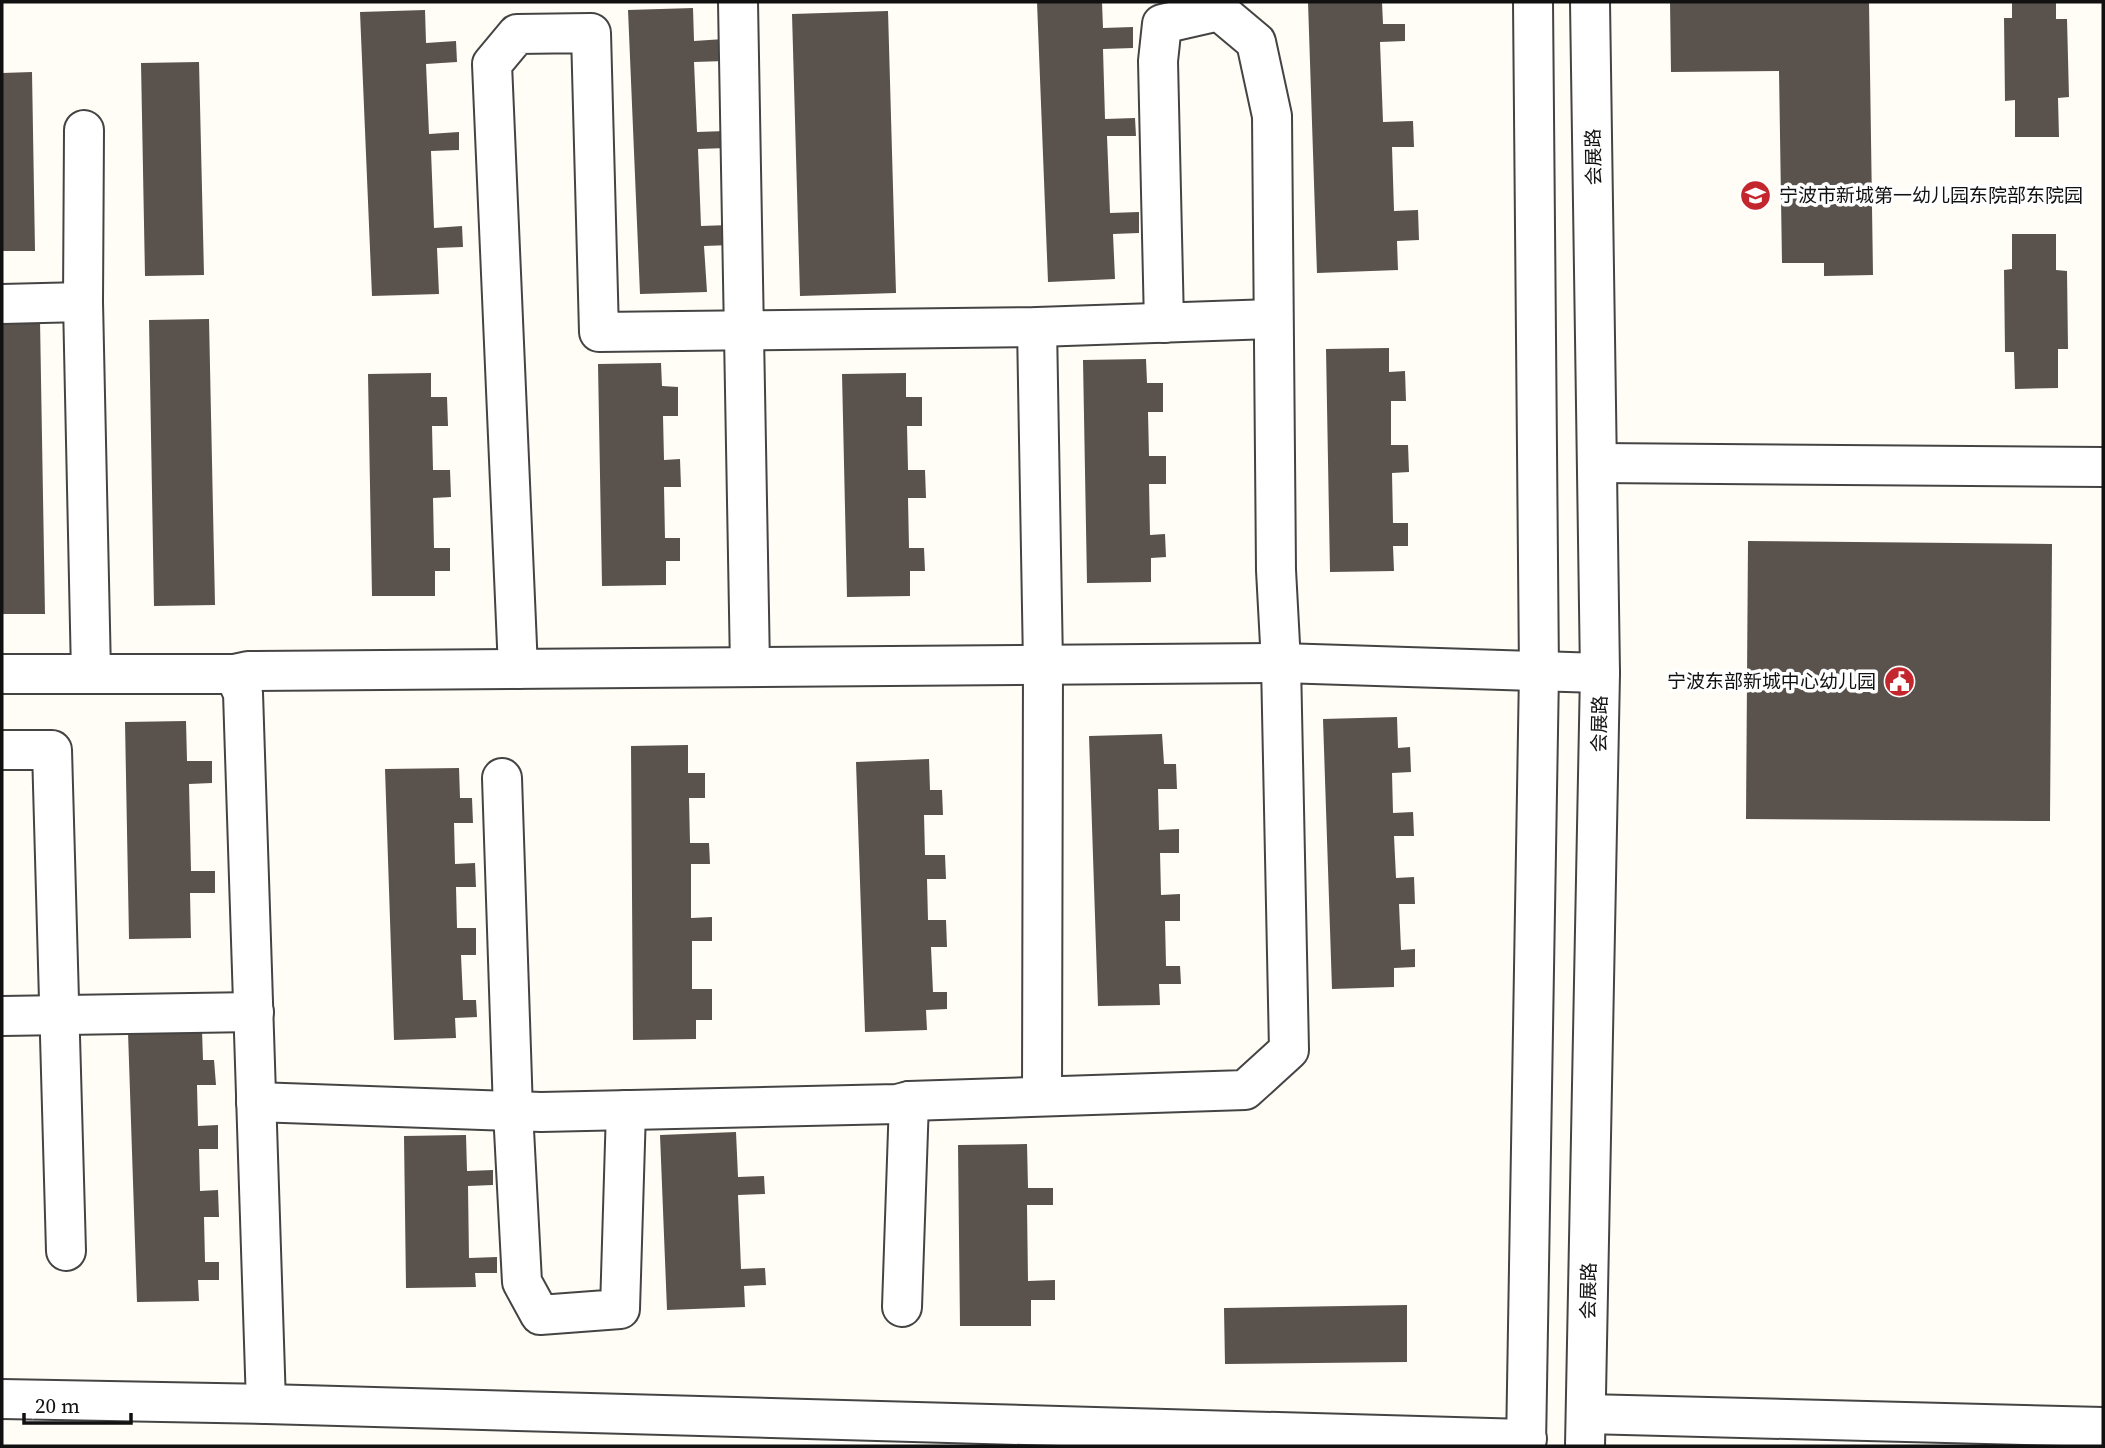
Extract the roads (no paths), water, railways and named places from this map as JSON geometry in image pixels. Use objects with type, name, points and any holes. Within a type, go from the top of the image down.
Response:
[{"type":"street","points":[[738,2],[750,667]]},
{"type":"street","points":[[2,1399],[266,1404],[1527,1443],[1539,672],[1533,2]]},
{"type":"street","name":"会展路","points":[[1585,1430],[1600,673],[1590,2]]},
{"type":"street","points":[[256,1102],[513,1111],[626,1110],[897,1104],[909,1101],[1245,1090],[1289,1050],[1282,663],[1276,570],[1272,116],[1256,42],[1219,11],[1162,24],[1158,61],[1164,323]]},
{"type":"street","points":[[518,669],[492,64],[517,34],[591,33],[599,332],[1037,327],[1272,319]]},
{"type":"street","points":[[84,130],[83,302],[91,673]]},
{"type":"street","points":[[2,304],[83,302]]},
{"type":"street","points":[[1037,327],[1043,664],[1042,1097]]},
{"type":"street","points":[[1598,463],[2103,467]]},
{"type":"street","points":[[2,674],[1282,663],[1600,673]]},
{"type":"street","points":[[234,674],[243,693],[266,1404]]},
{"type":"street","points":[[2,750],[52,750],[66,1251]]},
{"type":"street","points":[[502,778],[513,1111],[522,1282],[540,1315],[620,1310],[626,1110]]},
{"type":"street","points":[[2,1016],[254,1012]]},
{"type":"street","points":[[902,1307],[909,1101]]},
{"type":"street","points":[[1585,1430],[2103,1427]]},
{"type":"place","name":"宁波市新城第一幼儿园东院部东院园","points":[[1756,195]]},
{"type":"place","name":"宁波东部新城中心幼儿园","points":[[1899,681]]}]
